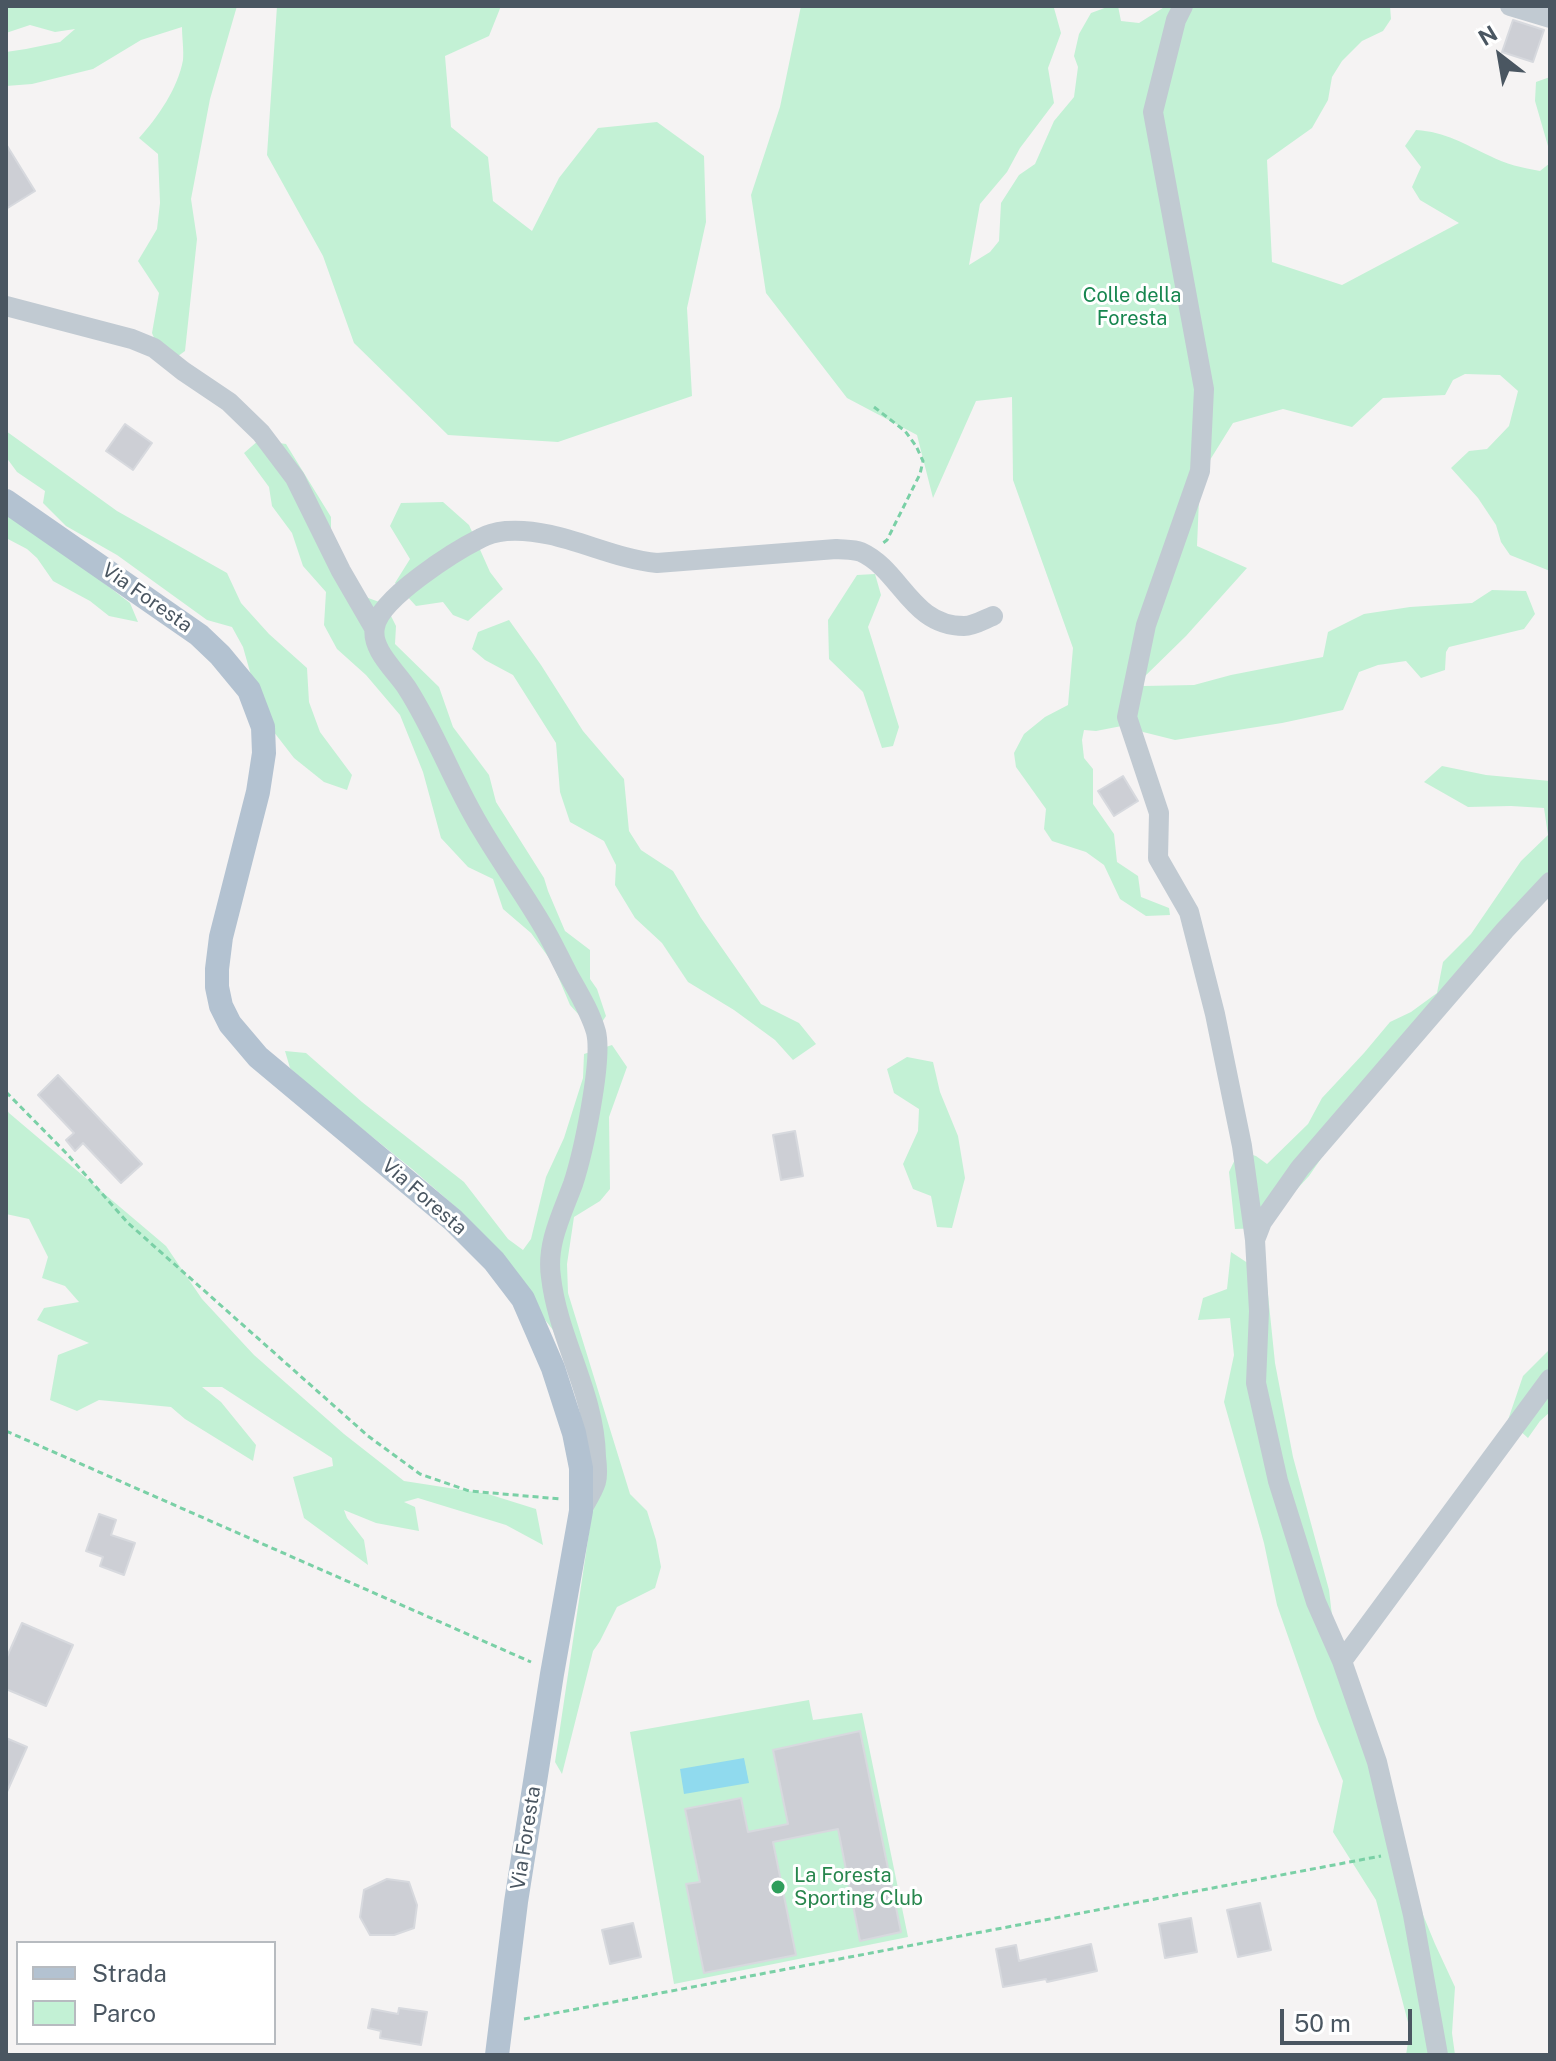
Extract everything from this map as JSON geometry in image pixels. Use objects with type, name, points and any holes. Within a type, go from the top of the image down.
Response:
[{"type":"main road","name":"Via Foresta","points":[[6,501],[199,635],[249,690],[263,727],[264,753],[258,792],[221,937],[217,969],[221,1006],[230,1024],[258,1057],[453,1220],[494,1261],[523,1299],[553,1368],[574,1433],[581,1468],[581,1511],[516,1902],[497,2055]]},
{"type":"street","points":[[1183,6],[1176,20],[1153,112],[1204,389],[1200,471],[1146,625],[1127,717],[1159,813],[1158,858],[1189,912],[1215,1014],[1242,1146],[1255,1240],[1259,1311],[1256,1383],[1283,1496],[1316,1602],[1342,1661],[1377,1762],[1413,1915],[1438,2055]]},
{"type":"street","points":[[1510,6],[1550,18]]},
{"type":"street","points":[[6,306],[132,339],[154,348],[229,402],[261,433],[295,478],[341,571],[374,628],[378,647],[408,689],[481,828],[542,925],[586,1006],[596,1034],[598,1056],[588,1122],[574,1180],[550,1253],[555,1303],[591,1409],[596,1449],[597,1480],[581,1511]]},
{"type":"street","points":[[374,628],[383,610],[405,588],[484,536],[505,531],[527,531],[657,563],[857,550],[874,559],[929,617],[967,627],[993,616]]},
{"type":"street","points":[[1255,1240],[1262,1222],[1300,1168],[1550,882]]},
{"type":"street","points":[[1342,1661],[1550,1379]]},
{"type":"path","points":[[867,556],[887,540],[920,474],[923,461],[905,431],[874,407]]},
{"type":"path","points":[[6,1092],[128,1223],[368,1436],[420,1474],[469,1491],[559,1498],[581,1511]]},
{"type":"path","points":[[6,1431],[518,1655],[552,1674]]},
{"type":"path","points":[[501,2023],[1398,1852]]},
{"type":"green space","points":[[6,6],[237,6],[210,99],[191,199],[197,239],[185,351],[174,359],[162,357],[152,333],[159,293],[138,261],[157,229],[160,203],[158,154],[139,138],[160,111],[177,81],[183,60],[182,27],[141,40],[93,69],[32,84],[6,86],[6,52],[60,42],[75,29],[55,32],[30,25],[6,33]]},
{"type":"green space","points":[[277,6],[501,6],[489,36],[445,56],[451,127],[488,157],[493,201],[532,231],[559,178],[598,128],[657,122],[704,156],[706,222],[687,308],[692,396],[558,442],[448,435],[354,343],[323,256],[267,155]]},
{"type":"green space","name":"Colle della Foresta","points":[[801,6],[1054,8],[1061,33],[1048,68],[1054,103],[1020,148],[1007,172],[980,204],[969,265],[990,252],[999,241],[1001,203],[1019,175],[1035,164],[1054,121],[1074,97],[1078,67],[1074,56],[1079,34],[1091,13],[1110,6],[1118,6],[1121,21],[1139,23],[1166,6],[1390,6],[1391,19],[1383,31],[1362,41],[1342,61],[1332,77],[1328,100],[1312,128],[1267,160],[1272,262],[1342,285],[1459,223],[1420,200],[1412,187],[1421,167],[1405,146],[1416,130],[1446,136],[1521,167],[1540,171],[1550,163],[1550,571],[1510,555],[1501,542],[1496,525],[1478,498],[1451,468],[1469,451],[1487,449],[1509,426],[1518,391],[1500,375],[1465,374],[1453,380],[1445,395],[1383,398],[1352,427],[1283,409],[1233,423],[1200,476],[1197,546],[1247,568],[1186,636],[1139,682],[1144,686],[1194,685],[1323,657],[1328,632],[1364,614],[1472,603],[1492,590],[1526,591],[1535,614],[1524,629],[1449,647],[1445,670],[1421,678],[1406,661],[1378,665],[1359,672],[1343,710],[1175,740],[1143,732],[1132,724],[1096,731],[1084,730],[1084,758],[1093,769],[1093,804],[1114,834],[1117,862],[1138,876],[1141,897],[1169,908],[1170,915],[1146,916],[1120,899],[1104,865],[1086,852],[1052,841],[1044,829],[1046,809],[1016,767],[1014,753],[1024,734],[1045,717],[1068,705],[1073,648],[1013,480],[1012,397],[976,401],[933,498],[917,435],[847,398],[766,293],[751,195],[780,107]]},
{"type":"green space","points":[[1550,77],[1550,153],[1535,101],[1536,82]]},
{"type":"green space","points":[[6,431],[117,511],[227,573],[241,603],[269,634],[307,668],[309,702],[320,732],[352,775],[347,790],[324,782],[294,758],[270,727],[243,647],[232,627],[207,620],[117,555],[66,526],[43,503],[45,491],[17,472],[6,457]]},
{"type":"green space","points":[[259,440],[286,444],[331,517],[331,545],[357,594],[385,604],[396,626],[395,644],[439,687],[453,727],[489,775],[496,802],[544,878],[565,931],[590,950],[590,979],[597,989],[606,1016],[602,1022],[589,1026],[570,1005],[552,962],[531,933],[503,909],[493,879],[468,867],[441,838],[423,772],[400,715],[366,675],[337,649],[324,625],[326,592],[303,566],[292,533],[272,506],[269,487],[244,453]]},
{"type":"green space","points":[[443,502],[469,525],[490,572],[503,589],[468,621],[453,615],[443,602],[416,606],[395,583],[410,559],[390,526],[401,503]]},
{"type":"green space","points":[[6,512],[130,603],[138,622],[109,616],[90,601],[53,581],[37,558],[6,538]]},
{"type":"green space","points":[[875,574],[881,595],[868,627],[899,727],[893,746],[882,748],[863,692],[829,659],[828,620],[857,575]]},
{"type":"green space","points":[[509,620],[583,731],[624,779],[629,831],[641,850],[673,871],[701,918],[761,1004],[799,1023],[816,1044],[793,1060],[775,1040],[688,982],[662,943],[635,918],[615,885],[616,865],[604,841],[570,822],[560,792],[556,743],[513,675],[472,649],[478,632]]},
{"type":"green space","points":[[1442,766],[1486,775],[1550,781],[1550,876],[1514,906],[1495,950],[1358,1105],[1309,1176],[1261,1228],[1235,1229],[1229,1172],[1239,1151],[1256,1156],[1267,1164],[1308,1124],[1322,1098],[1390,1022],[1411,1012],[1437,993],[1443,962],[1471,934],[1521,861],[1548,835],[1544,808],[1468,807],[1424,782]]},
{"type":"green space","points":[[612,1045],[627,1067],[609,1117],[610,1189],[600,1201],[574,1217],[567,1264],[568,1293],[630,1494],[647,1511],[661,1567],[655,1588],[617,1607],[593,1651],[562,1774],[555,1762],[591,1519],[581,1403],[553,1330],[458,1209],[290,1068],[285,1051],[306,1053],[362,1102],[464,1182],[508,1239],[523,1250],[531,1239],[546,1177],[564,1138],[583,1078],[584,1054]]},
{"type":"green space","points":[[907,1057],[933,1062],[940,1092],[958,1136],[965,1178],[952,1228],[937,1227],[931,1196],[913,1189],[903,1164],[918,1131],[919,1109],[894,1093],[887,1069]]},
{"type":"green space","points":[[6,1108],[166,1246],[202,1299],[254,1355],[344,1434],[404,1481],[488,1494],[536,1509],[543,1545],[506,1525],[418,1498],[404,1502],[415,1507],[419,1531],[376,1523],[344,1510],[364,1540],[368,1565],[304,1518],[293,1477],[333,1466],[332,1458],[222,1387],[202,1387],[221,1402],[256,1445],[253,1461],[171,1407],[99,1400],[77,1411],[50,1400],[58,1355],[89,1343],[37,1320],[44,1308],[79,1302],[65,1286],[42,1278],[48,1257],[29,1219],[6,1214]]},
{"type":"green space","points":[[1231,1252],[1266,1275],[1275,1363],[1293,1457],[1329,1590],[1335,1641],[1412,1888],[1455,1987],[1452,2033],[1455,2055],[1406,2055],[1410,2030],[1376,1900],[1333,1832],[1343,1781],[1317,1719],[1277,1605],[1264,1543],[1224,1402],[1234,1355],[1230,1318],[1198,1320],[1203,1298],[1227,1289]]},
{"type":"green space","points":[[1550,1349],[1550,1412],[1528,1438],[1508,1420],[1523,1376]]},
{"type":"green space","name":"La Foresta Sporting Club","points":[[809,1700],[813,1720],[862,1713],[908,1937],[674,1984],[630,1732]]},
{"type":"water","points":[[744,1758],[749,1783],[684,1794],[680,1769]]},
{"type":"building","points":[[1513,20],[1544,30],[1533,62],[1502,52]]},
{"type":"building","points":[[6,144],[35,191],[6,209]]},
{"type":"building","points":[[125,424],[152,443],[133,470],[106,451]]},
{"type":"building","points":[[1123,776],[1138,801],[1114,816],[1098,791]]},
{"type":"building","points":[[58,1075],[142,1164],[121,1183],[83,1143],[75,1151],[66,1140],[74,1133],[38,1095]]},
{"type":"building","points":[[795,1131],[803,1176],[781,1180],[773,1135]]},
{"type":"building","points":[[99,1514],[116,1520],[111,1535],[135,1543],[124,1575],[100,1566],[103,1557],[86,1551]]},
{"type":"building","points":[[22,1623],[73,1645],[46,1706],[6,1689],[6,1659]]},
{"type":"building","points":[[860,1731],[901,1932],[860,1941],[838,1829],[773,1842],[796,1955],[704,1973],[686,1884],[700,1882],[685,1809],[741,1798],[748,1832],[788,1824],[773,1750]]},
{"type":"building","points":[[6,1738],[27,1747],[6,1794]]},
{"type":"building","points":[[387,1879],[409,1882],[417,1905],[414,1928],[394,1935],[370,1935],[360,1917],[364,1890]]},
{"type":"building","points":[[1260,1903],[1271,1950],[1238,1957],[1227,1910]]},
{"type":"building","points":[[1191,1918],[1197,1952],[1165,1958],[1159,1924]]},
{"type":"building","points":[[633,1923],[641,1957],[610,1964],[602,1930]]},
{"type":"building","points":[[1091,1944],[1097,1971],[1047,1982],[1046,1979],[1003,1987],[996,1949],[1016,1945],[1019,1961]]},
{"type":"building","points":[[399,2008],[427,2012],[421,2045],[380,2038],[381,2031],[368,2028],[372,2009],[398,2014]]},
{"type":"place","name":"La Foresta Sporting Club","points":[[778,1887]]}]
